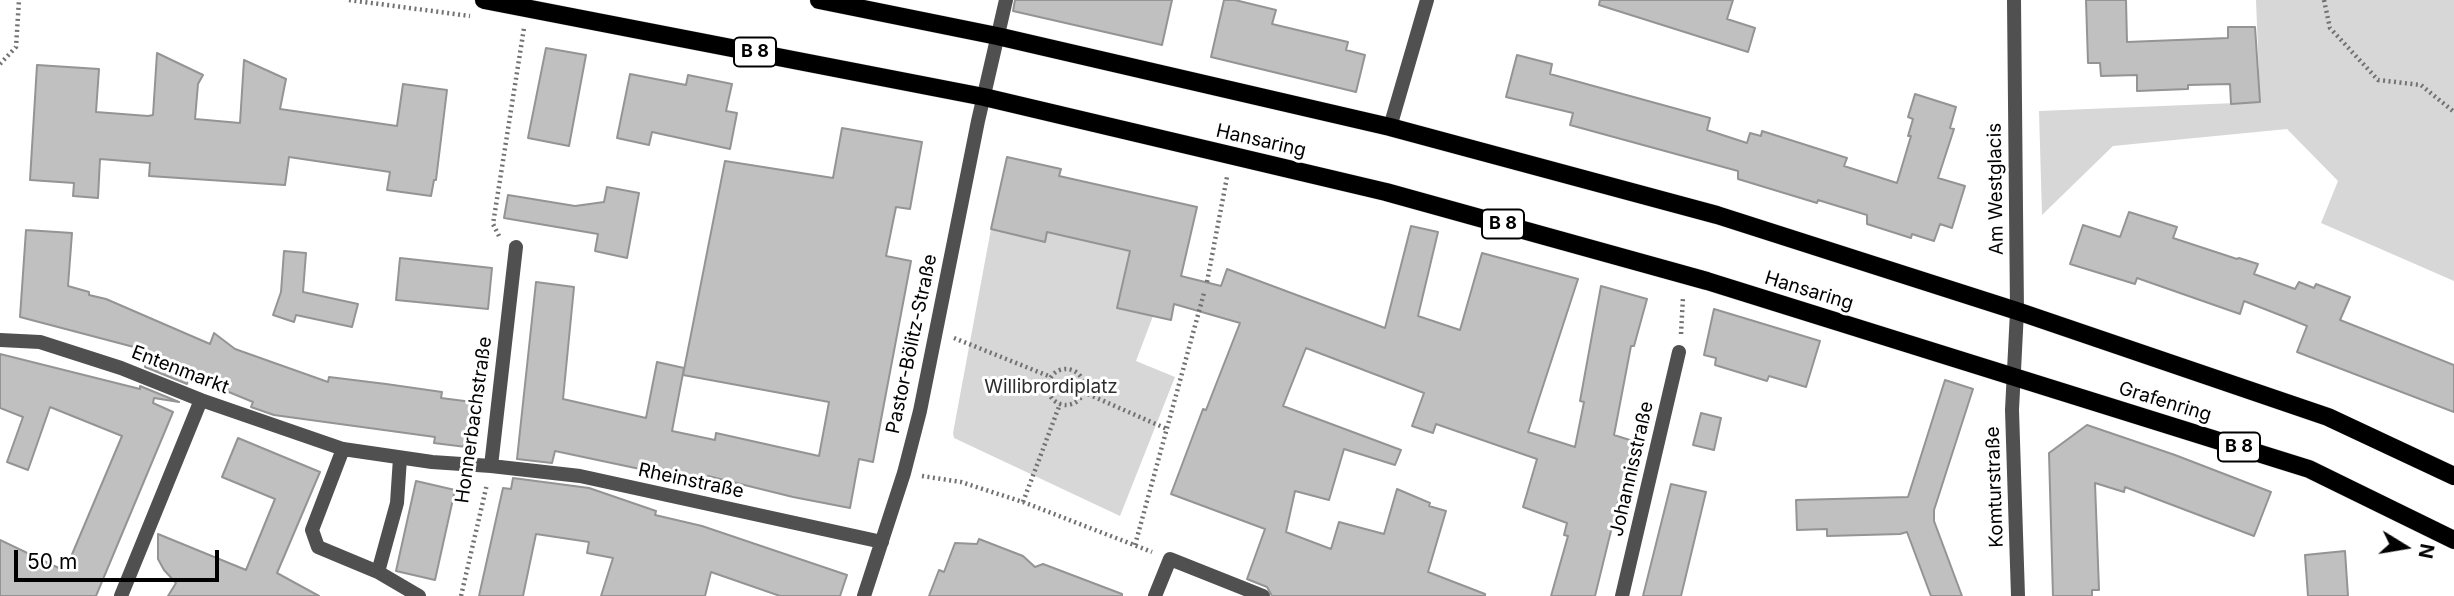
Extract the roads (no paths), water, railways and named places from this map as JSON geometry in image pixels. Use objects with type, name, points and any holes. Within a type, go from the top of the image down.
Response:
[{"type":"main road","name":"Hansaring","points":[[484,0],[984,97],[1386,192],[1707,281],[2015,377]]},
{"type":"main road","points":[[819,0],[998,36],[1390,127],[1717,215],[2017,311]]},
{"type":"main road","name":"Grafenring","points":[[2017,311],[2328,416],[2454,476]]},
{"type":"main road","name":"Grafenring","points":[[2015,377],[2309,469],[2454,540]]},
{"type":"street","name":"Pastor-Bölitz-Straße","points":[[864,596],[904,473],[937,330],[1006,0]]},
{"type":"street","points":[[1390,127],[1427,0]]},
{"type":"street","name":"Am Westglacis","points":[[2014,0],[2017,311],[2015,377]]},
{"type":"street","name":"Honnerbachstraße","points":[[491,466],[516,247]]},
{"type":"street","name":"Entenmarkt","points":[[0,340],[40,342],[121,368],[201,400],[343,449],[432,462],[491,466]]},
{"type":"street","name":"Johannisstraße","points":[[1622,596],[1679,352]]},
{"type":"street","name":"Komturstraße","points":[[2015,377],[2012,410],[2018,596]]},
{"type":"street","points":[[121,596],[201,400]]},
{"type":"street","points":[[343,449],[312,530],[318,547],[378,572],[419,596]]},
{"type":"street","points":[[378,572],[397,503],[400,458]]},
{"type":"street","name":"Rheinstraße","points":[[491,466],[580,476],[882,542]]},
{"type":"street","points":[[1155,596],[1170,559],[1263,596]]},
{"type":"park label","name":"Willibrordiplatz","points":[[1051,387]]}]
